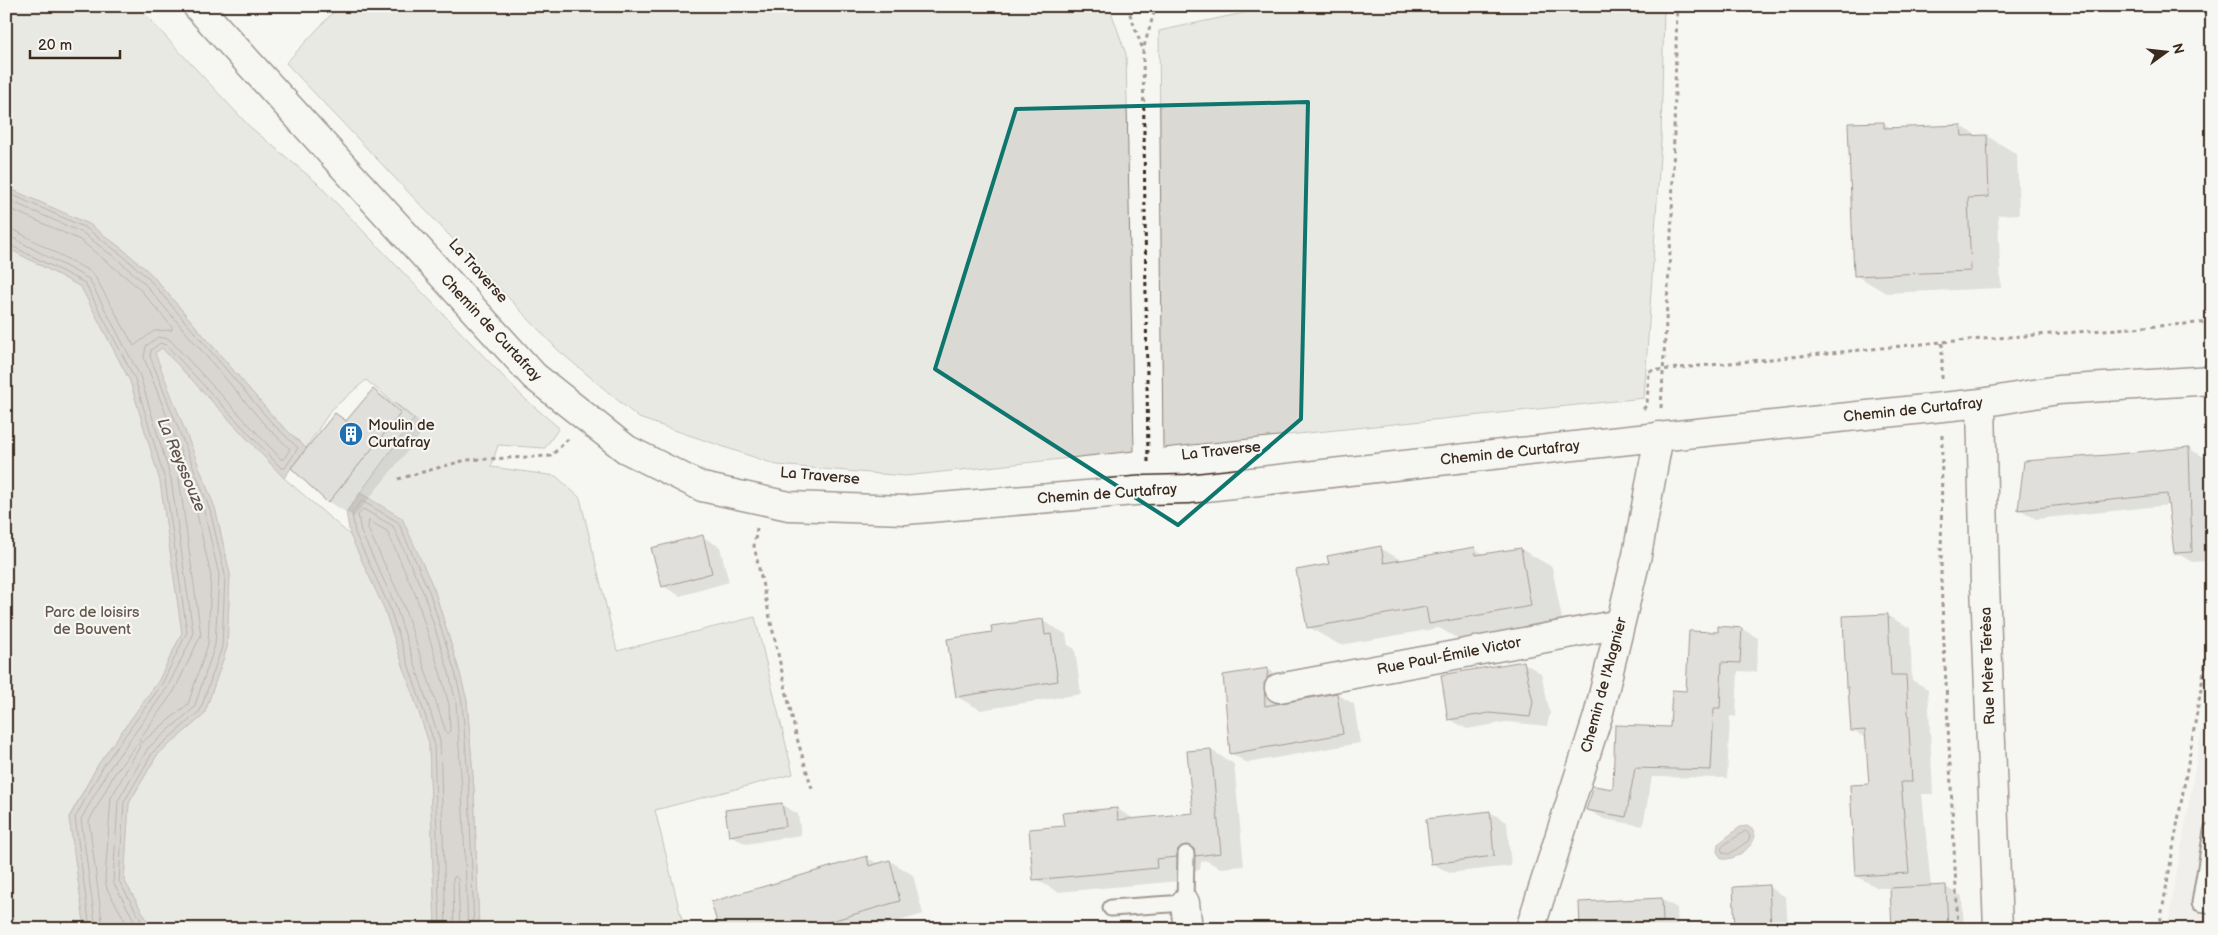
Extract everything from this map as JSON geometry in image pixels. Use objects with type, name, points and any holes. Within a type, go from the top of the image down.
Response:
[{"type":"street","name":"Chemin de Curtafray","points":[[197,6],[534,376],[626,449],[702,487],[789,506],[905,510],[1148,490],[1198,488],[1659,436],[1942,408],[2058,390],[2212,380]]},
{"type":"street","name":"Rue Mère Térèsa","points":[[1981,403],[1985,584],[1998,929]]},
{"type":"street","name":"Chemin de l'Alagnier","points":[[1530,929],[1598,716],[1637,555],[1659,436]]},
{"type":"street","name":"Rue Paul-Émile Victor","points":[[1279,688],[1620,624]]},
{"type":"lane","points":[[2212,831],[2200,903],[2212,905]]},
{"type":"lane","points":[[1111,908],[1186,916],[1186,854]]},
{"type":"path","points":[[1127,6],[1143,50]]},
{"type":"path","points":[[1148,490],[1143,50],[1156,6]]},
{"type":"path","points":[[1659,436],[1672,217],[1677,6]]},
{"type":"path","points":[[1641,413],[1647,405],[1649,371],[1942,342],[2212,322]]},
{"type":"path","points":[[1942,342],[1941,582],[1958,929]]},
{"type":"path","points":[[398,479],[466,460],[551,456],[589,420]]},
{"type":"path","points":[[762,500],[754,546],[796,735],[813,792]]},
{"type":"path","points":[[2159,929],[2212,626]]},
{"type":"highlighted area","points":[[1308,102],[1301,419],[1178,525],[935,369],[1016,109]]},
{"type":"shaded area","points":[[2212,671],[2212,929],[2167,929]]},
{"type":"green space","points":[[6,6],[137,6],[249,126],[316,182],[524,398],[559,428],[545,448],[498,445],[491,467],[556,476],[580,498],[617,651],[755,617],[793,774],[655,810],[684,929],[479,929],[474,789],[467,701],[459,670],[434,589],[403,522],[360,493],[414,419],[366,380],[331,410],[306,448],[275,419],[151,274],[125,251],[89,224],[6,187]]},
{"type":"green space","points":[[339,6],[1109,6],[1126,54],[1134,451],[905,476],[777,465],[639,418],[558,350],[286,63]]},
{"type":"green space","points":[[1276,6],[1664,6],[1661,140],[1644,398],[1163,448],[1159,31]]},
{"type":"green space","name":"Parc de loisirs de Bouvent","points":[[6,247],[81,287],[130,381],[160,481],[182,633],[158,682],[99,763],[69,817],[85,929],[6,929]]},
{"type":"green space","points":[[162,348],[284,478],[350,535],[384,608],[429,743],[435,929],[152,929],[124,880],[129,803],[157,755],[204,715],[227,647],[230,574],[215,508],[154,353]]},
{"type":"water","name":"La Reyssouze","points":[[6,187],[89,224],[125,251],[151,274],[275,419],[306,448],[284,478],[162,348],[155,353],[215,508],[230,574],[227,648],[204,715],[157,755],[129,803],[124,880],[152,929],[85,929],[69,818],[99,763],[158,682],[182,633],[160,481],[130,381],[81,287],[6,247]]},
{"type":"water","points":[[360,493],[402,518],[434,589],[459,670],[467,701],[474,789],[479,929],[435,929],[429,743],[384,608],[350,535],[346,512]]},
{"type":"water","points":[[1747,826],[1753,830],[1755,835],[1751,844],[1743,852],[1732,858],[1722,859],[1717,852],[1718,844],[1740,827]]},
{"type":"building","points":[[1884,122],[1884,128],[1961,125],[1962,136],[1987,135],[1989,197],[1968,198],[1971,271],[1854,276],[1848,123]]},
{"type":"building","name":"Moulin de Curtafray","points":[[373,389],[401,413],[328,503],[291,468],[335,413],[346,421]]},
{"type":"building","points":[[2189,447],[2192,552],[2174,553],[2167,494],[2018,510],[2024,461]]},
{"type":"building","points":[[703,535],[712,573],[662,587],[651,548]]},
{"type":"building","points":[[1381,546],[1384,563],[1475,547],[1476,555],[1521,548],[1531,606],[1429,624],[1426,607],[1307,628],[1296,570],[1329,564],[1327,556]]},
{"type":"building","points":[[1888,614],[1891,675],[1906,675],[1912,782],[1901,782],[1909,873],[1855,876],[1850,785],[1869,784],[1865,730],[1851,731],[1848,687],[1846,687],[1843,616]]},
{"type":"building","points":[[1043,619],[1045,635],[1051,634],[1058,681],[956,697],[947,639],[992,632],[991,626]]},
{"type":"building","points":[[1718,626],[1742,628],[1740,663],[1722,662],[1720,708],[1714,708],[1711,770],[1635,768],[1626,817],[1586,810],[1594,786],[1613,789],[1615,725],[1670,727],[1672,690],[1686,691],[1689,631],[1718,632]]},
{"type":"building","points":[[1524,661],[1533,702],[1530,717],[1489,713],[1448,720],[1441,675]]},
{"type":"building","points":[[1268,668],[1267,679],[1264,683],[1265,706],[1337,693],[1343,734],[1230,754],[1223,675]]},
{"type":"building","points":[[1211,749],[1221,853],[1195,856],[1194,849],[1186,845],[1178,849],[1177,857],[1156,859],[1157,868],[1033,880],[1029,829],[1064,826],[1062,813],[1117,808],[1118,820],[1193,813],[1187,751]]},
{"type":"building","points":[[782,803],[786,826],[729,836],[725,810]]},
{"type":"building","points":[[1490,811],[1494,856],[1431,864],[1426,819]]},
{"type":"building","points":[[867,856],[869,866],[890,860],[900,901],[804,929],[719,929],[711,902]]},
{"type":"building","points":[[1769,885],[1771,929],[1735,929],[1733,887]]},
{"type":"building","points":[[1946,885],[1948,929],[1892,929],[1890,888]]},
{"type":"building","points":[[1662,898],[1663,922],[1644,923],[1645,929],[1580,929],[1579,902]]},
{"type":"place","name":"Moulin de Curtafray","points":[[351,434]]}]
